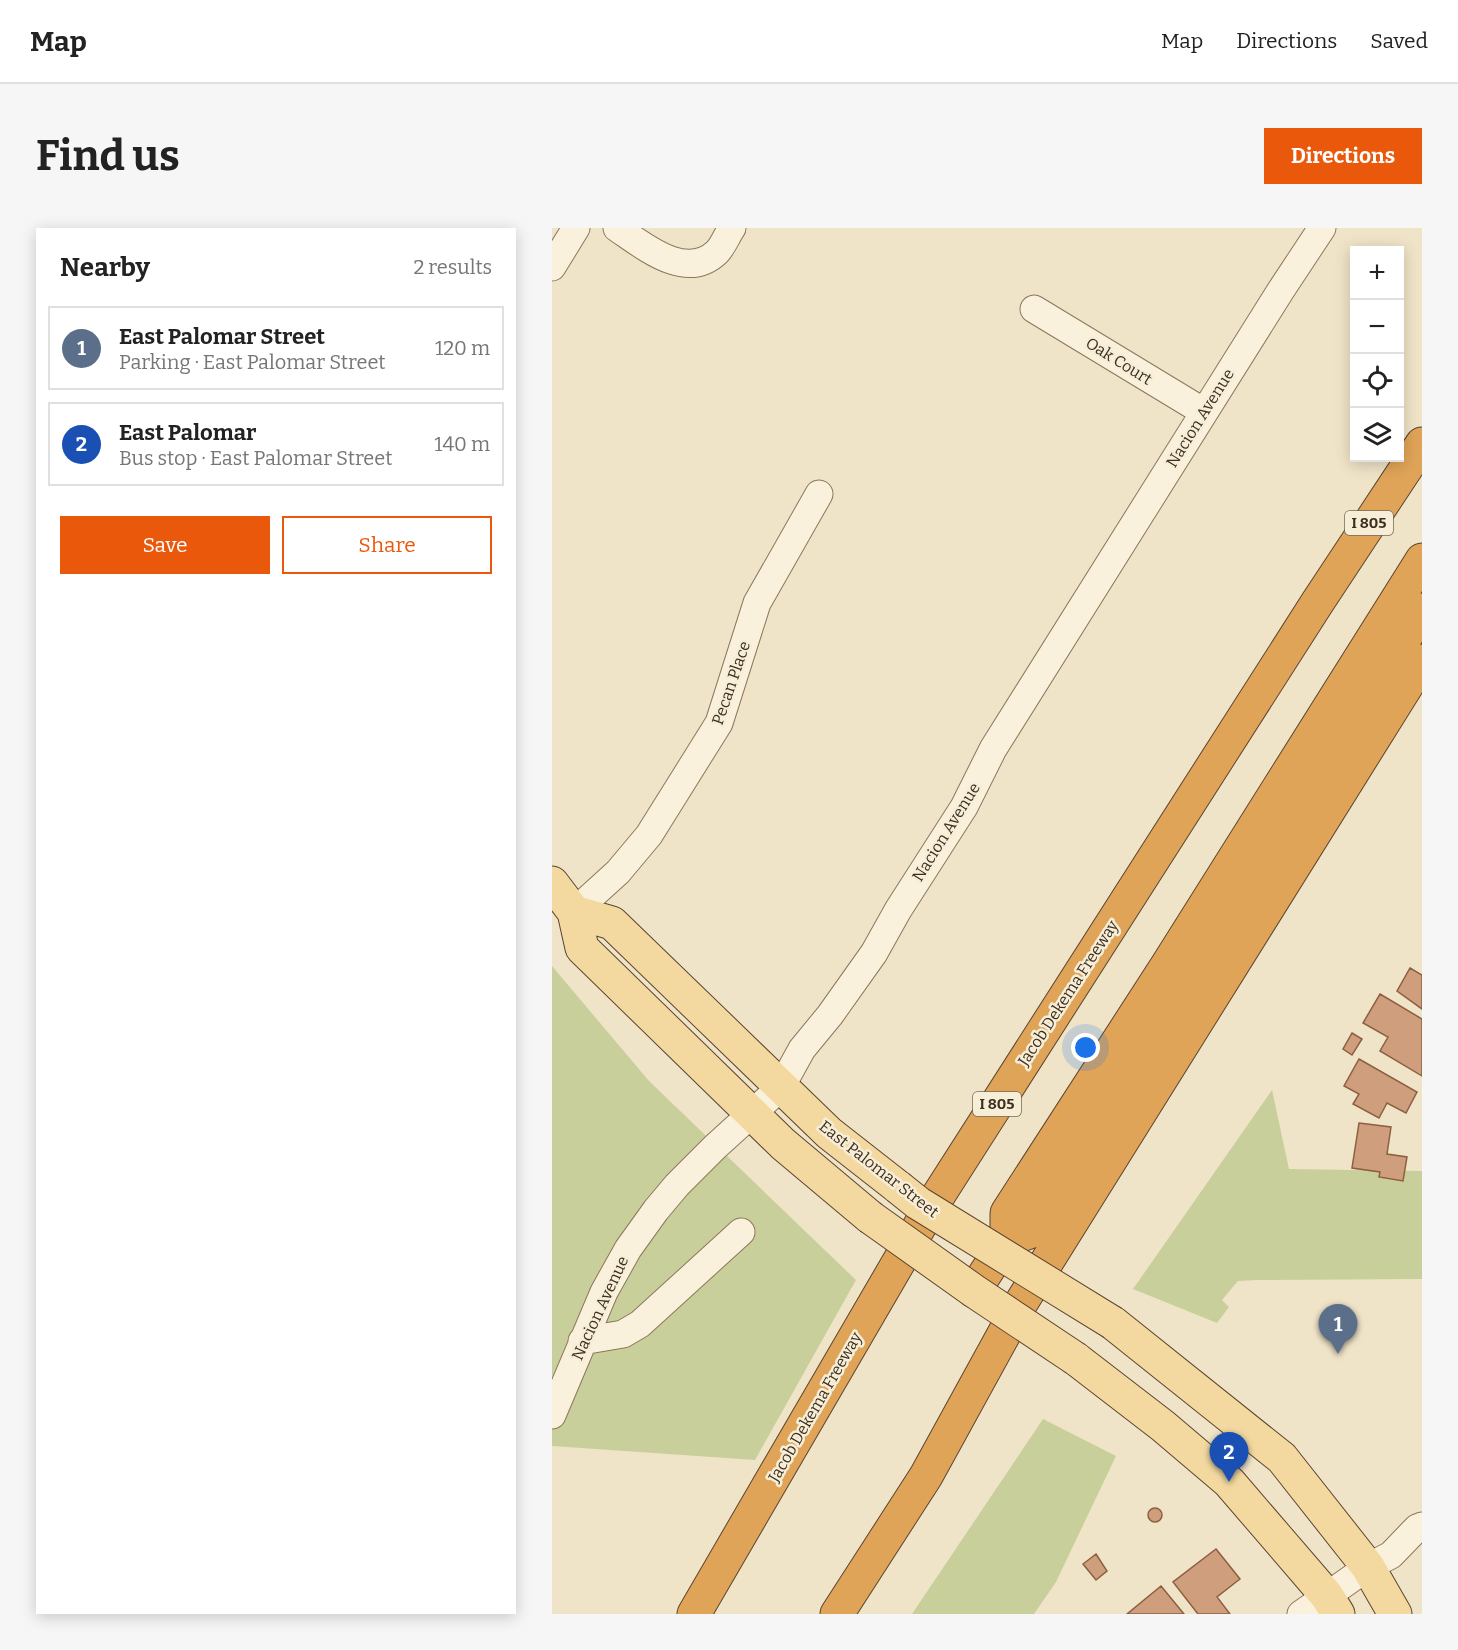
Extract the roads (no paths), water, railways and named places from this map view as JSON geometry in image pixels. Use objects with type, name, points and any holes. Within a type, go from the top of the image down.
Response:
[{"type":"highway","name":"Jacob Dekema Freeway","points":[[694,1614],[929,1210],[1317,603],[1422,444]]},
{"type":"highway","points":[[974,1290],[1003,1247],[1035,1230],[1422,560]]},
{"type":"highway","points":[[1182,972],[1422,610]]},
{"type":"highway","points":[[837,1614],[926,1476],[1021,1303],[1422,661]]},
{"type":"main road","points":[[552,883],[574,912],[582,948],[783,1144],[870,1217],[1076,1359],[1163,1426],[1229,1482],[1333,1605]]},
{"type":"main road","name":"East Palomar Street","points":[[574,912],[612,923],[829,1133],[918,1203],[1003,1247],[1113,1323],[1282,1458],[1368,1567],[1395,1614]]},
{"type":"street","points":[[552,267],[576,228]]},
{"type":"street","points":[[617,228],[654,253],[677,263],[698,263],[717,252],[732,228]]},
{"type":"street","name":"Nacion Avenue","points":[[552,1415],[604,1292],[628,1249],[656,1210],[684,1178],[781,1087],[802,1049],[830,1015],[874,953],[898,910],[976,786],[993,749],[1322,228]]},
{"type":"street","name":"Oak Court","points":[[1034,309],[1204,412]]},
{"type":"street","name":"Pecan Place","points":[[574,912],[618,872],[649,835],[719,723],[757,603],[819,494]]},
{"type":"street","points":[[582,1341],[623,1334],[640,1324],[741,1232]]},
{"type":"street","points":[[1301,1614],[1333,1605],[1368,1567],[1391,1556],[1417,1528],[1422,1526]]},
{"type":"place","name":"East Palomar Street","points":[[1338,1354]]},
{"type":"place","name":"East Palomar","points":[[1229,1482]]}]
